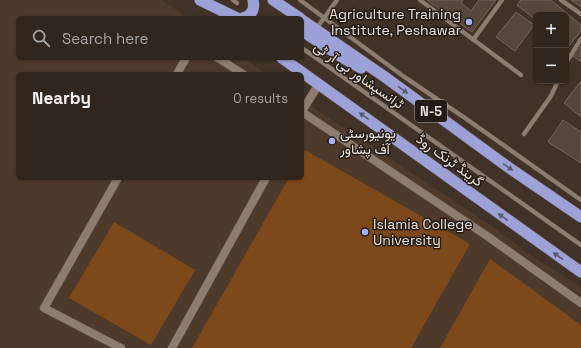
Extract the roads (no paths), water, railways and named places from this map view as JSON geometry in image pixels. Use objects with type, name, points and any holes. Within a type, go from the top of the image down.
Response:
[{"type":"highway","points":[[200,0],[222,16]]},
{"type":"highway","points":[[200,0],[233,16]]},
{"type":"highway","points":[[248,16],[250,15],[253,9],[253,0]]},
{"type":"highway","name":"گرینڈ ٹرنک روڈ","points":[[273,0],[297,16]]},
{"type":"highway","name":"گرینڈ ٹرنک روڈ","points":[[304,21],[385,77],[508,167],[581,217]]},
{"type":"highway","points":[[304,32],[349,61],[366,70],[385,77]]},
{"type":"highway","name":"گرینڈ ٹرنک روڈ","points":[[285,60],[302,72]]},
{"type":"highway","points":[[290,60],[317,82]]},
{"type":"highway","name":"گرینڈ ٹرنک روڈ","points":[[304,73],[581,272]]},
{"type":"street","points":[[177,72],[185,60]]},
{"type":"street","points":[[221,60],[240,72]]},
{"type":"street","points":[[304,108],[317,82]]},
{"type":"street","points":[[304,113],[487,236],[581,303]]},
{"type":"street","points":[[117,180],[44,308],[121,348]]},
{"type":"street","points":[[172,348],[265,180]]},
{"type":"lane","points":[[300,0],[375,56],[581,200]]},
{"type":"lane","points":[[316,29],[337,0]]},
{"type":"lane","points":[[420,0],[521,74]]},
{"type":"lane","points":[[473,40],[502,0]]},
{"type":"lane","points":[[561,0],[581,14]]},
{"type":"lane","points":[[569,58],[581,39]]},
{"type":"lane","name":"ٹرانسپشاور بی آر ٹی","points":[[304,49],[581,245]]},
{"type":"lane","points":[[524,134],[551,96],[557,84]]},
{"type":"place","name":"Agriculture Training Institute, Peshawar","points":[[469,22]]},
{"type":"place","name":"یونیورسٹی آف پشاور","points":[[332,141]]},
{"type":"place","name":"Islamia College University","points":[[365,232]]}]
